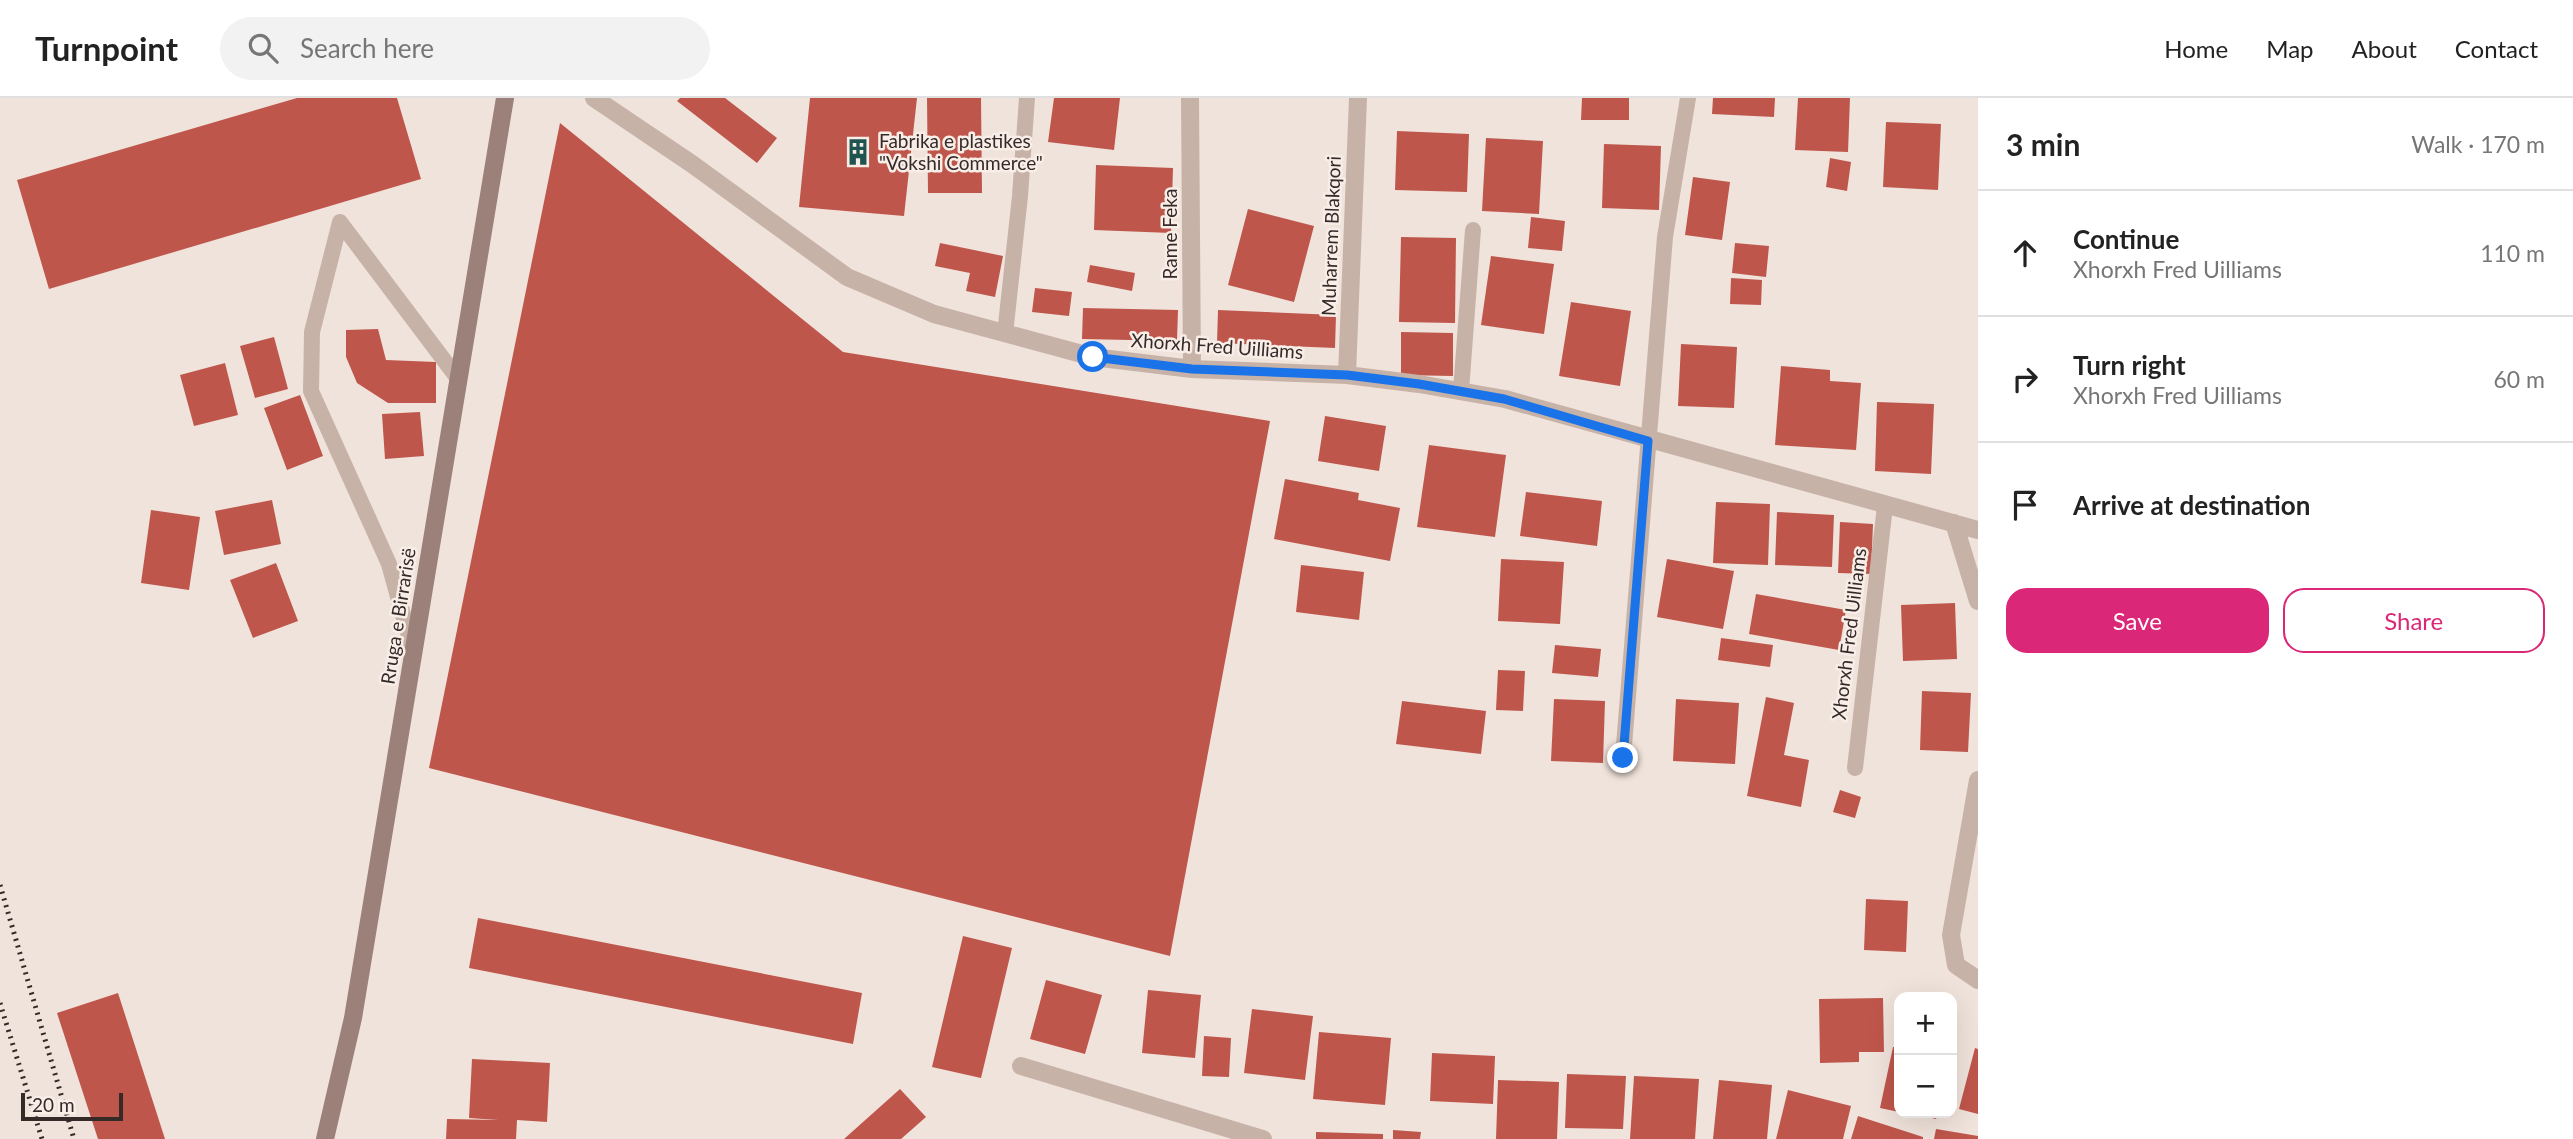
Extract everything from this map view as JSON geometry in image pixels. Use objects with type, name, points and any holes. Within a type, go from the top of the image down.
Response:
[{"type":"street","name":"Rruga e Birrarisë","points":[[324,1139],[353,1018],[505,98]]},
{"type":"street","name":"Xhorxh Fred Uilliams","points":[[594,98],[692,164],[847,277],[933,314],[1093,357],[1192,369],[1347,375],[1504,399],[1648,441],[1978,530]]},
{"type":"street","name":"Rame Feka","points":[[1190,98],[1192,369]]},
{"type":"street","name":"Muharrem Blakqori","points":[[1347,375],[1358,98]]},
{"type":"street","points":[[1954,523],[1978,601]]},
{"type":"street","points":[[1978,780],[1972,851],[1951,935],[1956,965],[1978,981]]},
{"type":"street","points":[[1021,1066],[1263,1139]]},
{"type":"lane","points":[[1004,334],[1020,196],[1027,98]]},
{"type":"lane","points":[[1623,758],[1665,237],[1688,98]]},
{"type":"lane","points":[[413,654],[389,564],[311,391],[313,332],[340,222],[459,380]]},
{"type":"lane","points":[[1461,391],[1473,230]]},
{"type":"lane","name":"Xhorxh Fred Uilliams","points":[[1855,768],[1885,506]]},
{"type":"building","points":[[297,98],[397,98],[421,179],[49,289],[17,180]]},
{"type":"building","points":[[680,98],[725,98],[777,138],[757,163],[677,101]]},
{"type":"building","name":"Fabrika e plastikes \"Vokshi Commerce\"","points":[[810,98],[917,98],[904,216],[799,207]]},
{"type":"building","points":[[927,98],[981,98],[982,193],[928,193]]},
{"type":"building","points":[[1054,98],[1120,98],[1114,150],[1048,142]]},
{"type":"building","points":[[1582,98],[1629,98],[1629,120],[1581,120]]},
{"type":"building","points":[[1713,98],[1775,98],[1774,117],[1712,114]]},
{"type":"building","points":[[1798,98],[1850,98],[1848,152],[1795,150]]},
{"type":"building","points":[[1886,122],[1941,124],[1938,190],[1883,187]]},
{"type":"building","points":[[560,123],[843,352],[1270,421],[1170,956],[429,768]]},
{"type":"building","points":[[1397,131],[1469,134],[1467,192],[1395,190]]},
{"type":"building","points":[[1486,138],[1543,141],[1539,214],[1482,211]]},
{"type":"building","points":[[1604,144],[1661,146],[1659,210],[1602,208]]},
{"type":"building","points":[[1830,158],[1851,162],[1847,191],[1826,187]]},
{"type":"building","points":[[1096,165],[1173,168],[1171,233],[1094,230]]},
{"type":"building","points":[[1693,177],[1730,182],[1722,240],[1685,235]]},
{"type":"building","points":[[1248,209],[1314,226],[1294,302],[1228,285]]},
{"type":"building","points":[[1531,217],[1565,221],[1562,251],[1528,248]]},
{"type":"building","points":[[1401,237],[1456,238],[1455,323],[1399,322]]},
{"type":"building","points":[[940,243],[1003,256],[995,297],[966,291],[970,273],[935,266]]},
{"type":"building","points":[[1735,243],[1769,246],[1766,277],[1732,273]]},
{"type":"building","points":[[1491,256],[1554,264],[1544,334],[1481,325]]},
{"type":"building","points":[[1090,265],[1135,273],[1132,291],[1087,282]]},
{"type":"building","points":[[1731,278],[1762,280],[1761,305],[1730,304]]},
{"type":"building","points":[[1035,288],[1072,292],[1069,316],[1032,312]]},
{"type":"building","points":[[1571,302],[1631,311],[1620,386],[1559,376]]},
{"type":"building","points":[[1083,308],[1178,310],[1177,341],[1082,339]]},
{"type":"building","points":[[1218,310],[1336,315],[1335,348],[1217,343]]},
{"type":"building","points":[[378,329],[386,360],[436,362],[436,403],[388,403],[357,383],[346,357],[346,330]]},
{"type":"building","points":[[1401,332],[1453,333],[1453,376],[1401,375]]},
{"type":"building","points":[[274,337],[288,389],[255,398],[240,346]]},
{"type":"building","points":[[1681,344],[1737,347],[1734,408],[1678,406]]},
{"type":"building","points":[[225,363],[238,415],[194,426],[180,375]]},
{"type":"building","points":[[1781,366],[1830,370],[1830,381],[1861,383],[1856,450],[1775,445]]},
{"type":"building","points":[[300,395],[323,456],[287,470],[264,408]]},
{"type":"building","points":[[1877,402],[1934,404],[1931,474],[1875,471]]},
{"type":"building","points":[[420,412],[424,456],[385,459],[382,414]]},
{"type":"building","points":[[1325,416],[1386,426],[1379,471],[1318,461]]},
{"type":"building","points":[[1429,445],[1506,455],[1495,537],[1417,527]]},
{"type":"building","points":[[1285,479],[1359,493],[1358,500],[1400,508],[1390,561],[1274,539]]},
{"type":"building","points":[[1526,492],[1602,501],[1597,546],[1520,536]]},
{"type":"building","points":[[272,500],[281,544],[224,555],[215,511]]},
{"type":"building","points":[[1716,502],[1770,504],[1768,565],[1713,563]]},
{"type":"building","points":[[151,510],[200,517],[189,590],[141,583]]},
{"type":"building","points":[[1777,512],[1834,515],[1832,567],[1775,565]]},
{"type":"building","points":[[1840,522],[1873,524],[1871,574],[1838,573]]},
{"type":"building","points":[[1501,559],[1564,562],[1560,624],[1498,621]]},
{"type":"building","points":[[1667,559],[1734,571],[1723,629],[1657,617]]},
{"type":"building","points":[[276,563],[298,621],[253,638],[230,580]]},
{"type":"building","points":[[1301,565],[1364,572],[1359,620],[1296,612]]},
{"type":"building","points":[[1756,594],[1846,610],[1839,650],[1749,634]]},
{"type":"building","points":[[1955,603],[1957,659],[1903,661],[1901,605]]},
{"type":"building","points":[[1721,638],[1773,645],[1770,667],[1718,660]]},
{"type":"building","points":[[1555,645],[1601,649],[1598,677],[1552,673]]},
{"type":"building","points":[[1498,670],[1525,671],[1523,711],[1496,710]]},
{"type":"building","points":[[1922,691],[1971,693],[1968,752],[1920,750]]},
{"type":"building","points":[[1766,697],[1794,703],[1784,755],[1809,760],[1801,807],[1747,796]]},
{"type":"building","points":[[1554,699],[1605,701],[1603,763],[1551,761]]},
{"type":"building","points":[[1676,699],[1739,703],[1735,764],[1673,761]]},
{"type":"building","points":[[1402,701],[1486,711],[1481,754],[1396,744]]},
{"type":"building","points":[[1840,790],[1861,797],[1855,818],[1833,812]]},
{"type":"building","points":[[1866,899],[1908,901],[1906,952],[1864,950]]},
{"type":"building","points":[[478,918],[862,993],[853,1044],[469,968]]},
{"type":"building","points":[[963,936],[1012,948],[981,1078],[932,1067]]},
{"type":"building","points":[[1046,980],[1102,995],[1085,1054],[1030,1039]]},
{"type":"building","points":[[1148,990],[1201,995],[1195,1058],[1142,1053]]},
{"type":"building","points":[[118,993],[165,1139],[98,1139],[57,1013]]},
{"type":"building","points":[[1883,998],[1884,1052],[1859,1052],[1859,1062],[1820,1063],[1819,999]]},
{"type":"building","points":[[1252,1009],[1313,1016],[1305,1080],[1244,1073]]},
{"type":"building","points":[[1319,1032],[1391,1038],[1385,1105],[1313,1099]]},
{"type":"building","points":[[1204,1036],[1231,1038],[1229,1077],[1202,1076]]},
{"type":"building","points":[[1893,1047],[1894,1047],[1894,1111],[1880,1108]]},
{"type":"building","points":[[1975,1048],[1978,1049],[1978,1114],[1959,1109]]},
{"type":"building","points":[[1432,1053],[1495,1056],[1493,1104],[1430,1101]]},
{"type":"building","points":[[472,1059],[550,1063],[547,1122],[517,1120],[516,1139],[446,1139],[447,1119],[498,1120],[469,1118]]},
{"type":"building","points":[[1567,1074],[1626,1076],[1623,1129],[1565,1128]]},
{"type":"building","points":[[1634,1076],[1699,1079],[1695,1139],[1630,1139]]},
{"type":"building","points":[[1498,1080],[1559,1082],[1557,1139],[1496,1139]]},
{"type":"building","points":[[1719,1080],[1772,1085],[1767,1139],[1713,1139]]},
{"type":"building","points":[[900,1089],[926,1117],[901,1139],[844,1139]]},
{"type":"building","points":[[1788,1090],[1851,1106],[1843,1139],[1776,1139]]},
{"type":"building","points":[[1858,1116],[1923,1137],[1923,1139],[1851,1139]]},
{"type":"building","points":[[1936,1129],[1978,1136],[1978,1139],[1934,1139]]},
{"type":"building","points":[[1393,1130],[1421,1132],[1420,1139],[1393,1139]]},
{"type":"building","points":[[1316,1132],[1383,1134],[1383,1139],[1316,1139]]},
{"type":"railway","points":[[0,885],[74,1139]]},
{"type":"railway","points":[[0,1003],[42,1139]]},
{"type":"place","name":"Fabrika e plastikes \"Vokshi Commerce\"","points":[[858,152]]},
{"type":"route","points":[[1093,357],[1192,369],[1347,375],[1419,384],[1504,399],[1648,441],[1623,758]]}]
